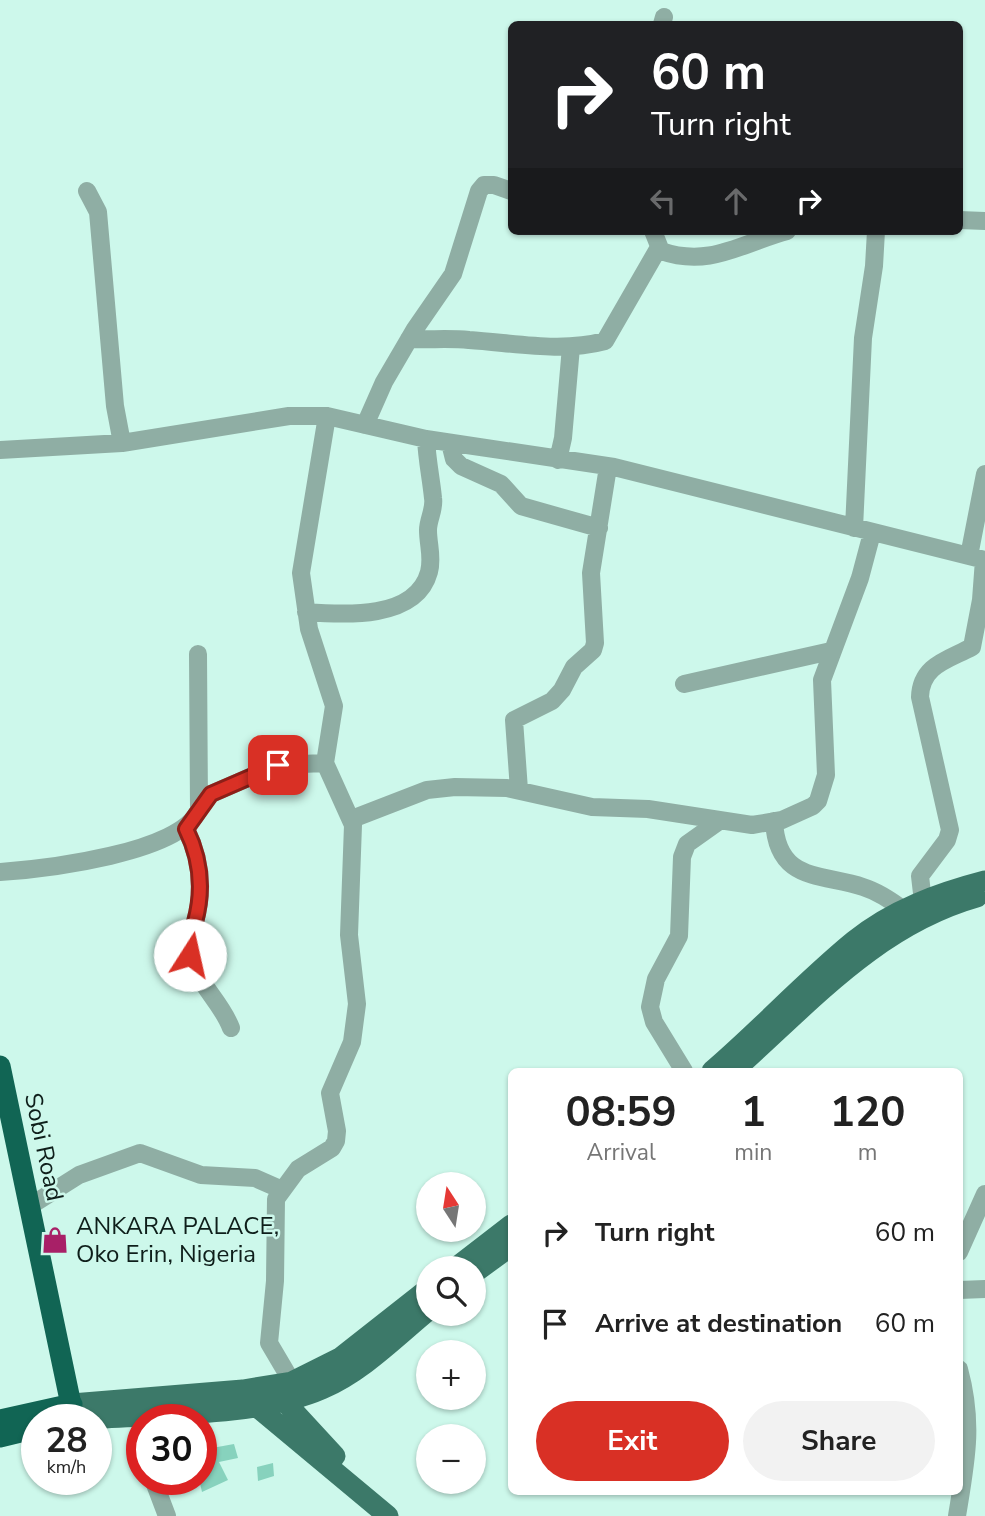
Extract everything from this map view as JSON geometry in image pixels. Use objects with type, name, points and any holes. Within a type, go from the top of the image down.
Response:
[{"type":"highway","name":"Sobi Road","points":[[0,1066],[75,1404]]},
{"type":"highway","points":[[0,1420],[21,1418]]},
{"type":"highway","points":[[0,1437],[21,1432]]},
{"type":"main road","points":[[715,1068],[856,940],[940,893],[985,881]]},
{"type":"main road","points":[[737,1068],[875,945],[909,923],[985,895]]},
{"type":"main road","points":[[471,1256],[508,1227]]},
{"type":"main road","points":[[486,1264],[508,1248]]},
{"type":"main road","points":[[282,1391],[340,1358],[416,1298]]},
{"type":"main road","points":[[217,1405],[282,1391],[323,1389],[360,1367],[416,1321]]},
{"type":"main road","points":[[282,1391],[361,1481],[406,1516]]},
{"type":"main road","points":[[112,1411],[248,1399],[388,1516]]},
{"type":"street","points":[[365,425],[409,339],[453,274],[479,191],[484,185],[508,190]]},
{"type":"street","points":[[87,191],[99,212],[115,406],[122,443]]},
{"type":"street","points":[[963,220],[985,221]]},
{"type":"street","points":[[409,339],[571,347],[605,341],[612,333],[655,240],[671,255],[726,254],[776,235]]},
{"type":"street","points":[[854,528],[863,338],[876,235]]},
{"type":"street","points":[[558,460],[563,438],[571,347]]},
{"type":"street","points":[[0,450],[122,443],[289,416],[327,416],[426,439],[608,467],[979,559]]},
{"type":"street","points":[[282,1391],[269,1343],[275,1281],[276,1199],[298,1169],[332,1148],[336,1141],[337,1130],[330,1093],[352,1042],[357,1021],[349,935],[355,843],[352,819],[325,763],[334,706],[306,612],[301,573],[327,416]]},
{"type":"street","points":[[306,612],[366,612],[405,604],[422,588],[429,574],[432,555],[427,528],[433,505],[426,439]]},
{"type":"street","points":[[450,443],[454,459],[461,466],[501,484],[522,506],[550,517],[599,528]]},
{"type":"street","points":[[519,790],[514,720],[552,701],[562,690],[574,667],[593,650],[595,643],[591,573],[608,467]]},
{"type":"street","points":[[774,821],[778,845],[788,862],[800,872],[861,886],[914,906],[920,876],[947,840],[950,830],[920,697],[920,685],[933,666],[972,647],[982,600],[979,559],[985,474]]},
{"type":"street","points":[[352,819],[427,790],[455,787],[519,790],[592,807],[648,809],[718,822],[752,825],[774,821],[813,806],[823,788],[826,775],[822,680],[860,578],[872,533]]},
{"type":"street","points":[[684,684],[831,651]]},
{"type":"street","points":[[198,654],[199,809]]},
{"type":"street","points":[[0,872],[66,866],[165,839],[186,829],[211,794],[278,765],[325,763]]},
{"type":"street","points":[[682,1068],[654,1021],[650,1007],[656,979],[679,936],[682,858],[687,844],[718,822]]},
{"type":"street","points":[[186,829],[200,867],[200,891],[190,938],[190,955],[201,981],[226,1016],[231,1028]]},
{"type":"street","points":[[30,1206],[79,1175],[141,1153],[201,1175],[255,1178],[281,1189]]},
{"type":"street","points":[[963,1243],[985,1194]]},
{"type":"street","points":[[963,1290],[985,1289]]},
{"type":"street","points":[[963,1387],[969,1414],[969,1441],[963,1478]]},
{"type":"street","points":[[159,1495],[167,1516]]},
{"type":"street","points":[[957,1516],[960,1495]]},
{"type":"building","points":[[234,1444],[238,1458],[219,1462],[228,1480],[217,1485],[217,1447]]},
{"type":"building","points":[[273,1463],[274,1476],[258,1481],[257,1467]]},
{"type":"place","name":"ANKARA PALACE, Oko Erin, Nigeria","points":[[55,1240]]},
{"type":"route","points":[[190,955],[190,938],[196,921],[200,891],[200,867],[186,829],[211,794],[278,765]]}]
